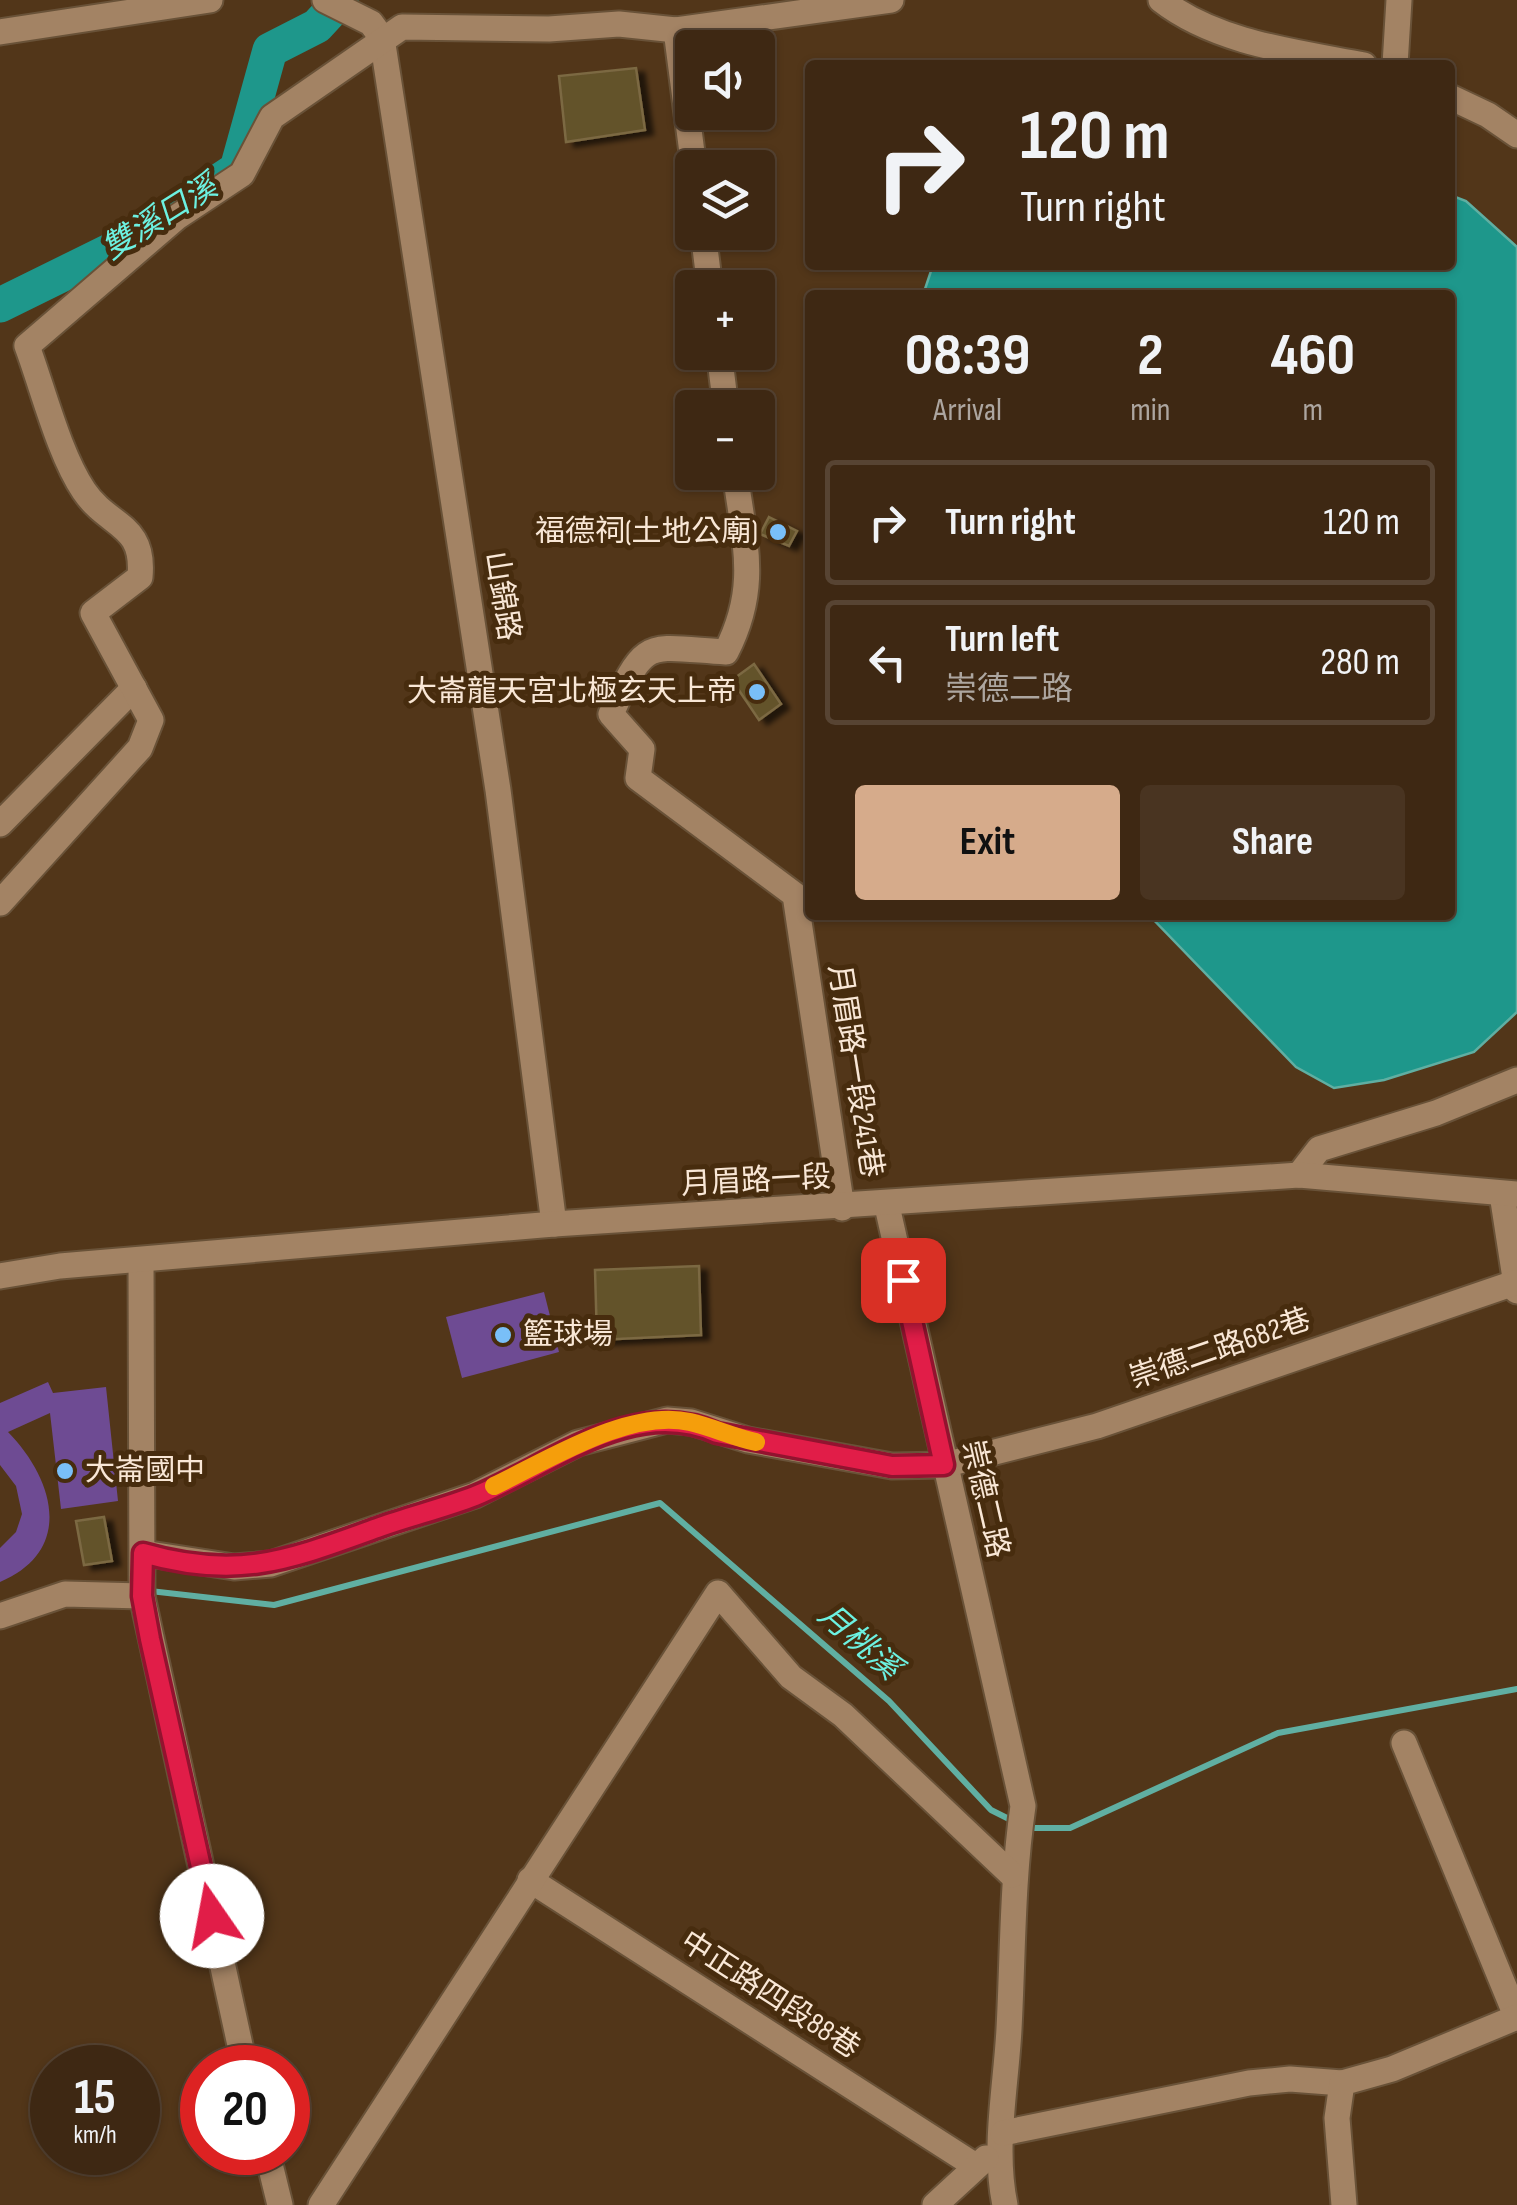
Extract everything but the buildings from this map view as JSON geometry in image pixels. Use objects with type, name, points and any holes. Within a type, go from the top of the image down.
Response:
[{"type":"street","points":[[0,32],[210,0]]},
{"type":"street","points":[[325,0],[372,20],[402,27],[549,29],[619,24],[676,30],[890,0]]},
{"type":"street","points":[[1160,0],[1183,18],[1219,32],[1342,60]]},
{"type":"street","points":[[1395,60],[1399,0]]},
{"type":"street","points":[[0,903],[140,748],[152,720],[92,613],[140,577],[142,553],[137,540],[85,492],[27,346],[177,217],[242,174],[272,117],[372,20]]},
{"type":"street","name":"山錦路","points":[[372,20],[496,771],[554,1224]]},
{"type":"street","points":[[1455,99],[1517,135]]},
{"type":"street","name":"月眉路一段241巷","points":[[737,490],[750,586],[742,622],[726,652],[659,648],[635,660],[611,714],[642,749],[638,778],[796,895],[842,1208]]},
{"type":"street","points":[[0,824],[134,688]]},
{"type":"street","points":[[1299,1175],[1319,1149],[1436,1113],[1517,1080]]},
{"type":"street","name":"月眉路一段","points":[[0,1276],[554,1224],[887,1206],[1299,1175],[1510,1194]]},
{"type":"street","points":[[1510,1194],[1516,1287]]},
{"type":"street","name":"崇德二路","points":[[887,1206],[1023,1806],[1012,1875]]},
{"type":"street","points":[[141,1260],[142,1595],[240,2045]]},
{"type":"street","name":"崇德二路682巷","points":[[143,1558],[234,1567],[271,1564],[475,1496],[578,1443],[666,1420],[691,1422],[732,1437],[892,1466],[944,1465],[1097,1426],[1516,1287]]},
{"type":"street","points":[[0,1616],[65,1594],[142,1595]]},
{"type":"street","points":[[321,2205],[718,1594],[791,1678],[843,1714],[1012,1875],[1001,2142],[1004,2205]]},
{"type":"street","points":[[935,2205],[1001,2142],[1249,2083],[1290,2079],[1342,2083],[1392,2069],[1517,2018],[1404,1743]]},
{"type":"street","name":"中正路四段88巷","points":[[530,1880],[974,2165]]},
{"type":"street","points":[[1342,2083],[1337,2118],[1344,2205]]},
{"type":"street","points":[[273,2175],[280,2205]]},
{"type":"shaded area","name":"籃球場","points":[[544,1292],[559,1352],[462,1378],[446,1317]]},
{"type":"shaded area","points":[[48,1382],[53,1393],[106,1387],[118,1501],[61,1509],[50,1413],[8,1432],[37,1471],[49,1513],[48,1533],[39,1552],[24,1568],[0,1582],[0,1548],[16,1532],[22,1514],[16,1486],[0,1465],[0,1403]]},
{"type":"water","points":[[1455,197],[1466,201],[1517,247],[1517,1012],[1474,1052],[1384,1080],[1334,1088],[1296,1067],[1154,920],[1455,920],[1455,290],[925,290],[931,270],[1455,270]]},
{"type":"waterway","name":"雙溪口溪","points":[[222,179],[237,169],[270,50],[317,26],[341,0]]},
{"type":"waterway","name":"雙溪口溪","points":[[0,305],[132,240],[167,217]]},
{"type":"waterway","name":"月桃溪","points":[[150,1591],[274,1605],[660,1503],[889,1701],[991,1810],[1015,1822]]},
{"type":"waterway","name":"月桃溪","points":[[1026,1828],[1070,1828],[1278,1733],[1517,1689]]},
{"type":"slow traffic","points":[[494,1486],[578,1443],[666,1420],[691,1422],[756,1442]]},
{"type":"place","name":"福德祠(土地公廟)","points":[[778,532]]},
{"type":"place","name":"大崙龍天宮北極玄天上帝","points":[[757,692]]},
{"type":"place","name":"籃球場","points":[[503,1335]]},
{"type":"place","name":"大崙國中","points":[[65,1471]]},
{"type":"route","points":[[212,1916],[150,1639],[142,1596],[143,1553],[167,1560],[234,1567],[271,1564],[326,1549],[475,1496],[578,1443],[666,1420],[691,1422],[748,1440],[892,1466],[944,1465],[903,1280]]}]
